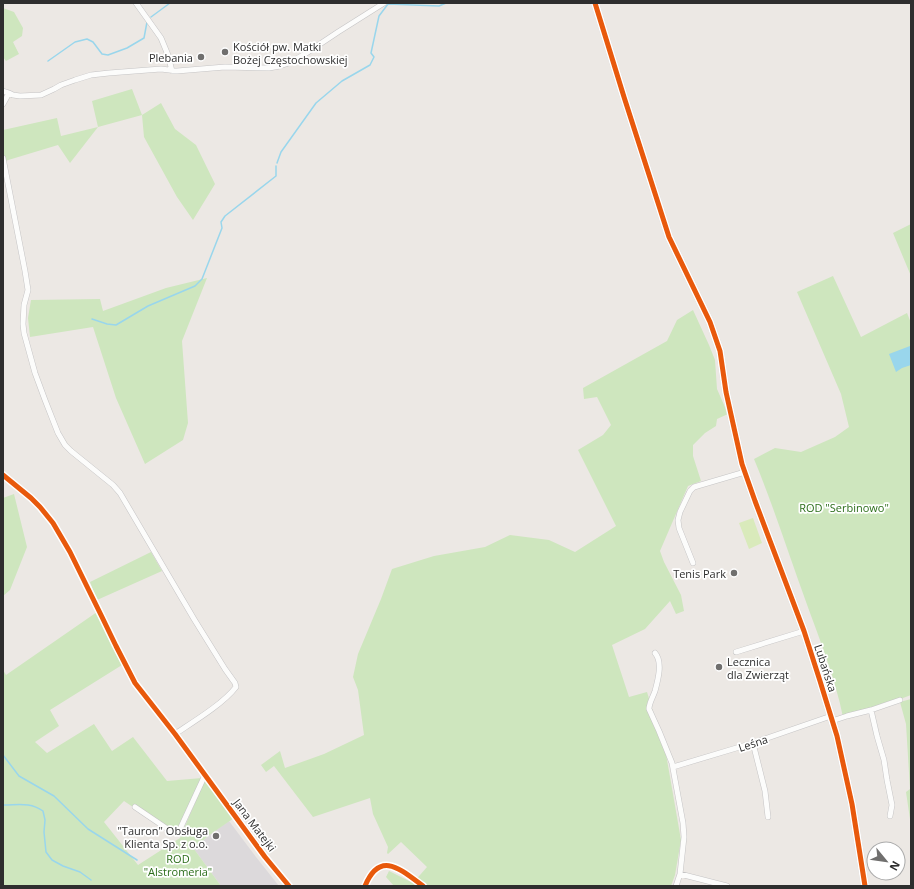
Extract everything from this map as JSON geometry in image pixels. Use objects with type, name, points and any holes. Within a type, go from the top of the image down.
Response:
[{"type":"street","points":[[136,3],[161,38],[168,55],[172,71]]},
{"type":"street","points":[[3,104],[6,92],[20,96],[41,95],[67,82],[101,73],[155,70],[172,71],[225,67],[270,68],[285,64],[305,54],[384,3]]},
{"type":"street","name":"Lubańska","points":[[595,3],[669,237],[710,322],[720,351],[726,392],[742,464],[804,631],[841,750],[852,804],[865,886]]},
{"type":"street","points":[[3,158],[26,271],[28,290],[24,305],[24,333],[35,373],[58,434],[71,451],[113,485],[120,493],[187,607],[235,683],[236,687],[227,696],[175,734]]},
{"type":"street","points":[[693,563],[679,528],[678,520],[690,490],[694,487],[745,472]]},
{"type":"street","name":"Jana Matejki","points":[[3,475],[31,498],[53,524],[76,564],[135,683],[289,886]]},
{"type":"street","points":[[736,652],[804,631]]},
{"type":"street","points":[[655,653],[658,658],[659,675],[649,709],[673,767],[684,837],[680,874],[676,886]]},
{"type":"street","points":[[832,718],[871,710],[900,700]]},
{"type":"street","points":[[871,710],[884,760],[892,805],[890,816]]},
{"type":"street","name":"Leśna","points":[[673,767],[832,718]]},
{"type":"street","points":[[753,743],[765,791],[768,817]]},
{"type":"street","points":[[135,807],[169,830],[176,833],[180,829],[205,775]]},
{"type":"street","points":[[365,886],[372,873],[379,867],[386,865],[393,866],[402,871]]},
{"type":"street","points":[[680,874],[727,886]]},
{"type":"shaded area","points":[[229,821],[279,886],[221,886],[194,849],[208,836]]},
{"type":"green space","points":[[3,8],[14,12],[23,28],[22,36],[13,42],[19,54],[6,61],[3,57]]},
{"type":"green space","points":[[132,89],[142,115],[98,127],[92,101]]},
{"type":"green space","points":[[161,103],[175,129],[196,145],[215,184],[193,220],[177,197],[144,137],[142,115]]},
{"type":"green space","points":[[57,118],[61,136],[98,127],[70,163],[58,145],[5,161],[3,155],[3,130]]},
{"type":"green space","points":[[911,224],[911,276],[893,233]]},
{"type":"green space","name":"ROD \"Serbinowo\"","points":[[833,276],[861,337],[907,313],[911,323],[911,695],[871,710],[843,717],[836,687],[826,658],[754,459],[775,448],[801,452],[835,437],[849,427],[841,394],[797,292]]},
{"type":"green space","points":[[207,278],[182,341],[188,423],[183,440],[145,464],[116,398],[93,327],[30,337],[28,318],[31,300],[100,299],[103,311],[166,288]]},
{"type":"green space","points":[[693,310],[715,360],[717,389],[728,414],[717,419],[716,426],[705,433],[693,445],[693,456],[701,481],[688,486],[660,551],[681,595],[684,611],[676,614],[670,601],[645,629],[612,645],[629,697],[647,692],[666,754],[681,840],[675,875],[671,886],[394,886],[386,877],[389,871],[413,883],[427,867],[401,842],[388,854],[387,853],[388,847],[373,814],[370,798],[313,817],[274,766],[266,772],[261,765],[280,751],[285,768],[324,754],[364,735],[358,690],[353,677],[358,654],[392,569],[434,556],[485,547],[510,535],[549,540],[575,552],[616,526],[578,450],[603,435],[611,425],[597,397],[584,399],[583,388],[667,341],[677,320]]},
{"type":"green space","points":[[14,494],[27,547],[10,590],[3,596],[3,498]]},
{"type":"green space","points":[[753,518],[762,543],[749,549],[739,523]]},
{"type":"green space","points":[[151,552],[162,571],[97,600],[90,582]]},
{"type":"green space","name":"ROD \"Alstromeria\"","points":[[97,612],[122,665],[50,710],[59,726],[35,742],[47,753],[94,724],[112,751],[133,737],[167,781],[202,778],[176,836],[124,801],[104,822],[138,865],[180,838],[205,779],[234,818],[208,836],[194,849],[221,886],[3,886],[3,670],[6,675]]},
{"type":"green space","points":[[911,699],[911,826],[906,792],[910,789],[906,724],[900,702]]},
{"type":"water","points":[[910,346],[911,365],[896,372],[889,354]]},
{"type":"waterway","points":[[151,17],[170,3]]},
{"type":"waterway","points":[[277,163],[281,152],[316,103],[342,81],[370,65],[374,57],[371,53],[379,16],[388,4],[439,6],[446,3]]},
{"type":"waterway","points":[[48,61],[75,42],[87,39],[93,42],[102,54],[108,55],[127,48],[144,38],[147,22]]},
{"type":"waterway","points":[[92,319],[107,324],[116,325],[148,306],[195,286],[202,279],[222,228],[221,222],[225,216],[276,176],[276,166]]},
{"type":"waterway","points":[[3,755],[19,776],[54,796],[88,829],[137,860]]},
{"type":"waterway","points":[[3,805],[29,805],[43,811],[45,820],[44,832],[46,852],[52,860],[80,872],[91,880]]},
{"type":"cycle path","points":[[595,3],[669,237],[710,322],[720,351],[726,392],[742,464],[804,631],[837,736],[852,804],[865,886]]},
{"type":"cycle path","points":[[3,475],[31,498],[53,523],[70,552],[135,683],[175,734],[265,857],[289,886]]},
{"type":"cycle path","points":[[365,886],[377,868],[384,866],[391,866],[398,869],[423,886]]},
{"type":"place","name":"Kościół pw. Matki Bożej Częstochowskiej","points":[[225,52]]},
{"type":"place","name":"Plebania","points":[[201,57]]},
{"type":"place","name":"Tenis Park","points":[[734,573]]},
{"type":"place","name":"Lecznica dla Zwierząt","points":[[719,667]]},
{"type":"place","name":"\"Tauron\" Obsługa Klienta Sp. z o.o.","points":[[216,836]]}]
